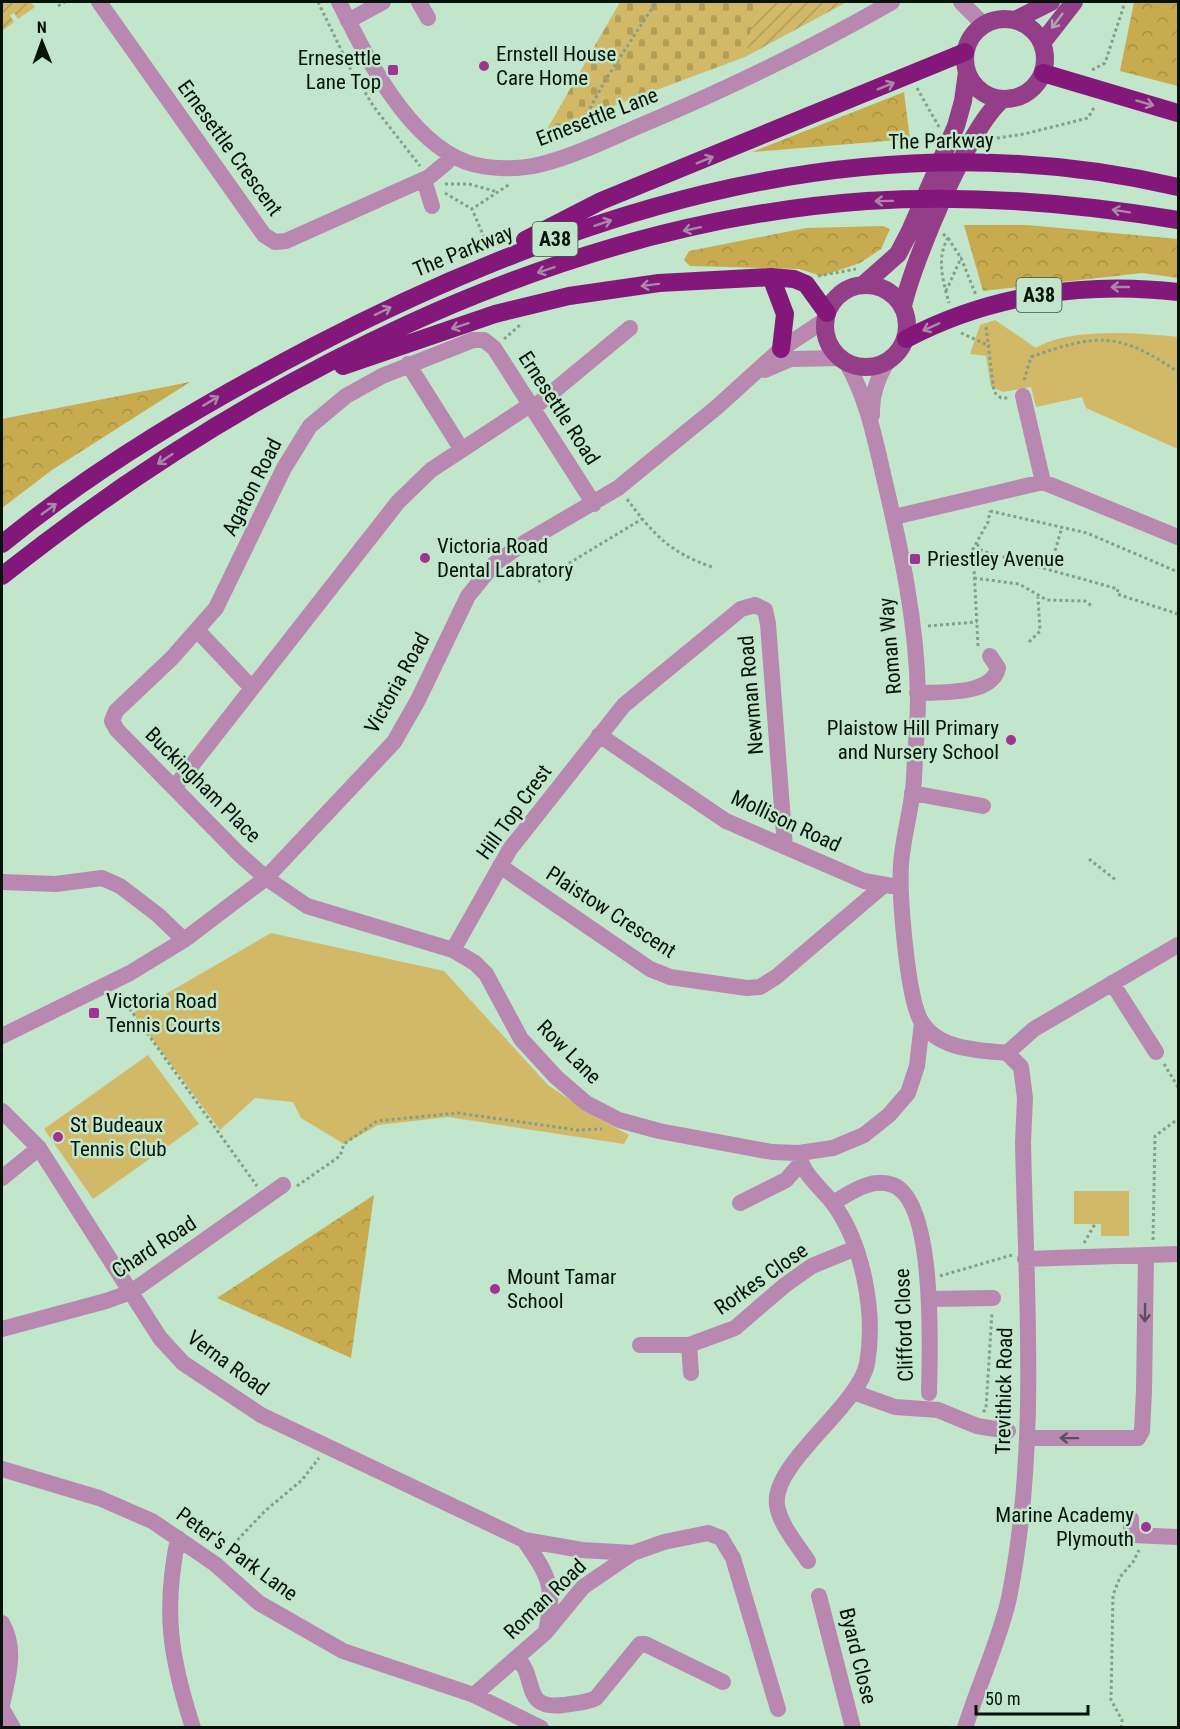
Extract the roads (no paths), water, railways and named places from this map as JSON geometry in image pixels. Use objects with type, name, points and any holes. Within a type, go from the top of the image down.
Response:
[{"type":"highway","name":"A38","points":[[443,282],[601,201],[965,52]]},
{"type":"highway","points":[[1043,73],[1179,113]]},
{"type":"highway","name":"The Parkway","points":[[2,544],[94,477],[229,391],[443,282],[564,236],[660,205],[801,172],[884,164],[987,161],[1074,169],[1179,188]]},
{"type":"highway","name":"A38","points":[[2,576],[54,534],[181,449],[284,387],[363,345],[456,304],[621,245],[768,213],[867,201],[966,199],[1112,209],[1179,220]]},
{"type":"highway","name":"A38","points":[[284,387],[495,314],[569,296],[658,283],[771,277],[794,279],[806,284],[826,316]]},
{"type":"highway","points":[[771,277],[785,314],[781,349]]},
{"type":"highway","name":"A38","points":[[906,339],[958,325],[1001,303],[1084,289],[1121,286],[1179,292]]},
{"type":"main road","points":[[1015,20],[1051,2]]},
{"type":"main road","points":[[1042,43],[1074,2]]},
{"type":"main road","points":[[1004,19],[1015,20],[1026,25],[1042,43],[1046,63],[1043,73],[1027,93],[1003,99],[992,107],[981,135],[909,279],[903,306],[908,328],[906,339],[895,356],[887,362],[874,367],[860,367],[843,360],[830,347],[825,334],[826,316],[841,293],[863,285],[898,254],[956,126],[963,101],[967,72],[965,52],[969,42],[984,25],[1004,19]]},
{"type":"main road","points":[[967,72],[980,91],[1003,99]]},
{"type":"main road","points":[[863,285],[886,289],[903,306]]},
{"type":"street","name":"Ernesettle Crescent","points":[[99,2],[264,235],[275,242],[286,241],[429,181],[447,162],[450,154]]},
{"type":"street","name":"Ernesettle Lane","points":[[339,2],[348,21],[411,121],[429,140],[450,154],[485,167],[542,164],[570,154],[675,111],[764,70],[892,2]]},
{"type":"street","points":[[348,21],[383,2]]},
{"type":"street","points":[[419,2],[428,18]]},
{"type":"street","points":[[961,2],[984,25]]},
{"type":"street","points":[[429,181],[432,206]]},
{"type":"street","name":"Victoria Road","points":[[2,1036],[111,983],[184,940],[266,878],[394,742],[418,700],[468,596],[494,564],[524,543],[618,488],[756,373],[781,349],[826,316]]},
{"type":"street","points":[[174,788],[398,502],[431,470],[531,407],[630,328]]},
{"type":"street","name":"Agaton Road","points":[[112,721],[116,711],[198,631],[216,608],[284,468],[310,426],[346,396],[408,364],[473,340],[484,340]]},
{"type":"street","name":"Ernesettle Road","points":[[484,340],[494,348],[594,504]]},
{"type":"street","name":"Victoria Road","points":[[756,373],[791,359],[843,360]]},
{"type":"street","name":"Roman Way","points":[[843,360],[855,377],[872,425],[904,563],[912,628],[917,693],[912,793],[901,863],[915,1007],[922,1023]]},
{"type":"street","name":"Roman Way","points":[[872,425],[871,402],[877,379],[887,362]]},
{"type":"street","points":[[408,364],[462,450]]},
{"type":"street","points":[[1023,396],[1043,482]]},
{"type":"street","points":[[894,518],[1043,482],[1179,537]]},
{"type":"street","name":"Newman Road","points":[[600,735],[624,705],[653,679],[741,609],[755,605],[765,610],[785,847]]},
{"type":"street","points":[[198,631],[251,687]]},
{"type":"street","points":[[917,693],[970,690],[984,684],[996,675],[998,668],[990,656]]},
{"type":"street","name":"Buckingham Place","points":[[112,721],[117,730],[266,878]]},
{"type":"street","name":"Mollison Road","points":[[600,735],[726,821],[883,886],[902,886]]},
{"type":"street","name":"Hill Top Crest","points":[[453,950],[510,849],[600,735]]},
{"type":"street","points":[[912,793],[983,806]]},
{"type":"street","name":"Plaistow Crescent","points":[[500,866],[650,969],[670,977],[747,988],[760,987],[776,977],[883,886]]},
{"type":"street","points":[[2,882],[56,884],[102,878],[120,886],[158,915],[184,940]]},
{"type":"street","name":"Row Lane","points":[[266,878],[307,906],[453,950],[475,963],[486,974],[521,1039],[556,1077],[586,1103],[619,1120],[658,1131],[800,1159],[833,1148],[864,1135],[889,1115],[908,1093],[917,1066],[922,1023]]},
{"type":"street","points":[[922,1023],[953,1045],[1007,1053],[1034,1029],[1179,945]]},
{"type":"street","points":[[1112,983],[1156,1052]]},
{"type":"street","name":"Trevithick Road","points":[[965,1728],[1008,1600],[1024,1493],[1028,1438],[1024,1082],[1021,1067],[1007,1053]]},
{"type":"street","name":"Verna Road","points":[[2,1111],[39,1148],[160,1338],[183,1363],[261,1414],[524,1540],[582,1550],[633,1553]]},
{"type":"street","points":[[2,1178],[39,1148]]},
{"type":"street","points":[[740,1203],[786,1180],[800,1159],[833,1203],[856,1248],[865,1278],[868,1334],[866,1366],[853,1392],[789,1470],[779,1489],[777,1503],[783,1522],[808,1561]]},
{"type":"street","name":"Clifford Close","points":[[833,1203],[859,1188],[877,1183],[893,1185],[903,1192],[914,1211],[929,1279],[929,1393]]},
{"type":"street","name":"Chard Road","points":[[2,1329],[106,1302],[131,1292],[283,1185]]},
{"type":"street","name":"Rorkes Close","points":[[640,1345],[690,1345],[735,1328],[784,1285],[812,1266],[856,1248]]},
{"type":"street","points":[[1025,1255],[1179,1254]]},
{"type":"street","points":[[1028,1438],[1138,1438],[1142,1431],[1149,1255]]},
{"type":"street","points":[[930,1299],[993,1298]]},
{"type":"street","points":[[690,1345],[692,1373]]},
{"type":"street","points":[[853,1392],[895,1407],[938,1410],[977,1426],[1008,1431]]},
{"type":"street","name":"Peter's Park Lane","points":[[2,1469],[99,1498],[152,1521],[215,1564],[259,1603],[343,1652],[474,1695],[541,1728]]},
{"type":"street","points":[[1131,1519],[1131,1536],[1179,1537]]},
{"type":"street","name":"Roman Road","points":[[474,1695],[546,1632],[583,1587],[633,1553],[695,1534],[708,1533],[721,1538],[727,1545],[738,1569],[778,1709]]},
{"type":"street","points":[[178,1538],[170,1576],[168,1608],[171,1647],[193,1728]]},
{"type":"street","name":"Verna Road","points":[[524,1540],[547,1573],[552,1602],[546,1632]]},
{"type":"street","name":"Byard Close","points":[[819,1596],[853,1728]]},
{"type":"street","points":[[2,1623],[9,1635],[11,1655],[2,1707],[13,1728]]},
{"type":"street","points":[[517,1657],[528,1670],[534,1697],[543,1705],[552,1706],[596,1698],[640,1644],[645,1644],[723,1682]]},
{"type":"place","name":"Ernstell House Care Home","points":[[484,66]]},
{"type":"place","name":"Ernesettle Lane Top","points":[[393,70]]},
{"type":"place","name":"Victoria Road Dental Labratory","points":[[425,558]]},
{"type":"place","name":"Priestley Avenue","points":[[915,559]]},
{"type":"place","name":"Plaistow Hill Primary and Nursery School","points":[[1011,740]]},
{"type":"place","name":"Victoria Road Tennis Courts","points":[[94,1013]]},
{"type":"place","name":"St Budeaux Tennis Club","points":[[58,1137]]},
{"type":"place","name":"Mount Tamar School","points":[[495,1289]]},
{"type":"place","name":"Marine Academy Plymouth","points":[[1146,1527]]}]
